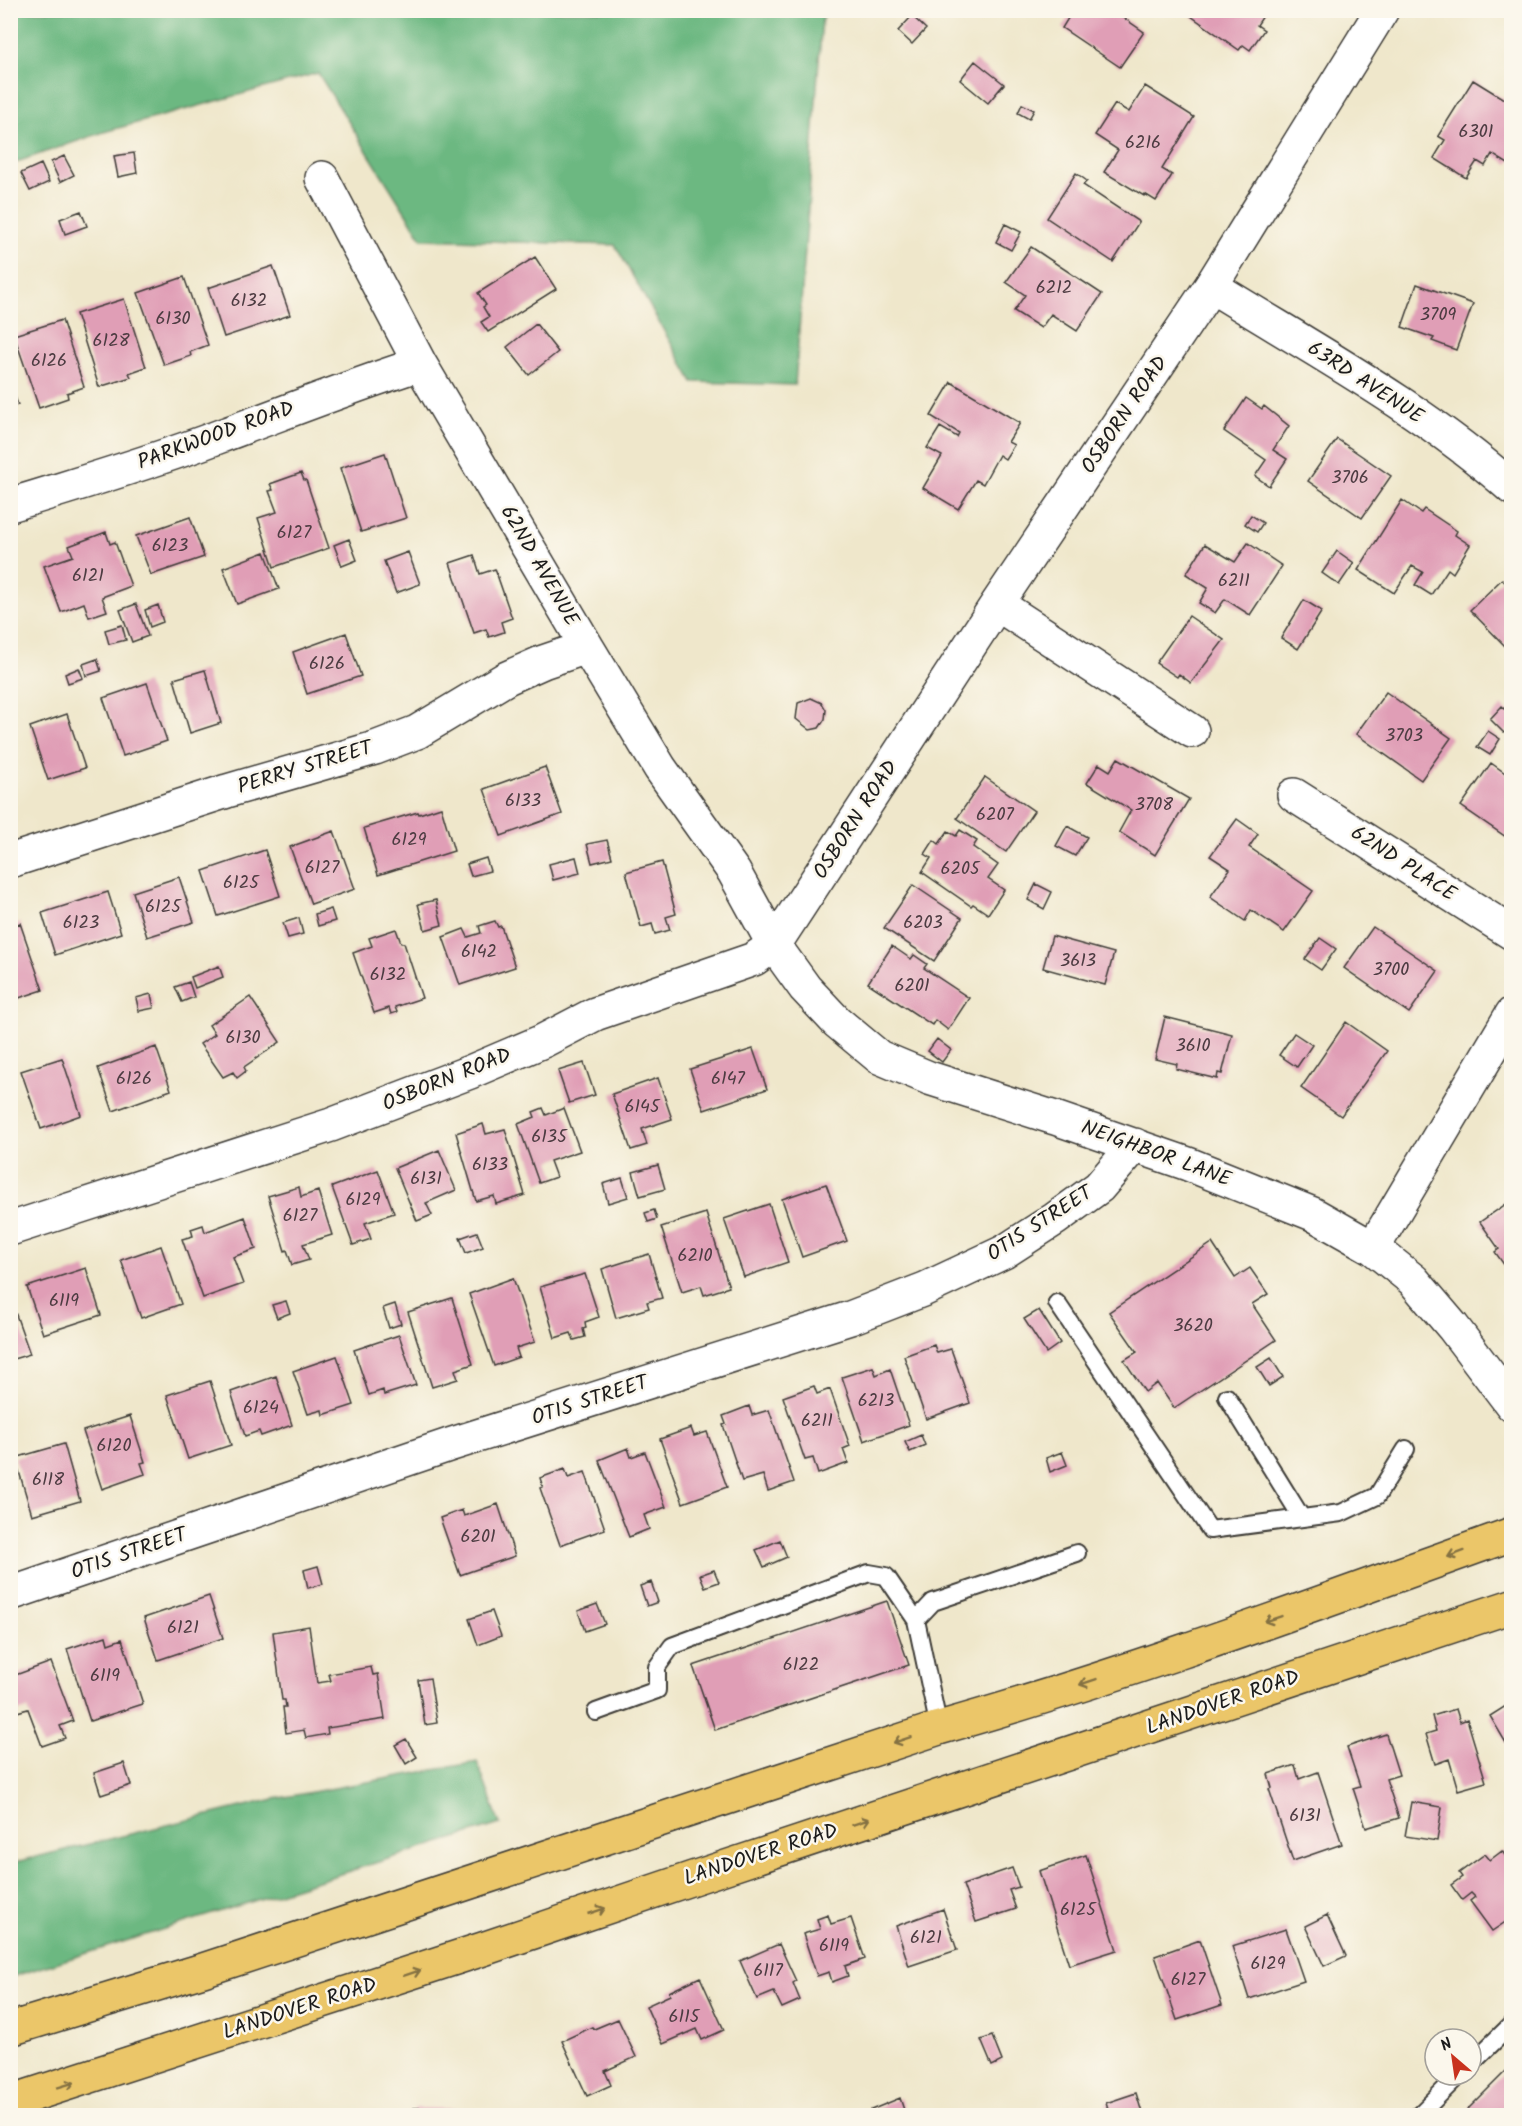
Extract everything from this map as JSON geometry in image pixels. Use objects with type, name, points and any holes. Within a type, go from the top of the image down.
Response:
[{"type":"main road","points":[[10,2029],[214,1966],[939,1728],[1034,1701],[1300,1610],[1512,1534]]},
{"type":"main road","name":"LANDOVER ROAD","points":[[10,2102],[472,1953],[1512,1606]]},
{"type":"street","name":"OSBORN ROAD","points":[[10,1229],[331,1125],[470,1072],[543,1041],[595,1014],[754,959],[774,945],[997,604],[1211,286],[1382,10]]},
{"type":"street","name":"62ND AVENUE","points":[[322,178],[420,364],[586,647],[660,768],[734,872],[774,945]]},
{"type":"street","name":"63RD AVENUE","points":[[1211,286],[1395,399],[1512,488]]},
{"type":"street","name":"PARKWOOD ROAD","points":[[10,505],[141,464],[219,437],[351,386],[420,364]]},
{"type":"street","points":[[997,604],[1192,731]]},
{"type":"street","name":"PERRY STREET","points":[[10,861],[375,748],[417,732],[507,678],[586,647]]},
{"type":"street","name":"62ND PLACE","points":[[1294,795],[1512,933]]},
{"type":"street","name":"NEIGHBOR LANE","points":[[774,945],[805,988],[837,1022],[879,1057],[928,1078],[1135,1146],[1313,1214],[1373,1248],[1419,1288],[1453,1327],[1512,1405]]},
{"type":"street","points":[[1373,1248],[1512,1014]]},
{"type":"street","name":"OTIS STREET","points":[[10,1594],[449,1445],[850,1318],[925,1289],[1004,1252],[1054,1219],[1099,1187],[1135,1146]]},
{"type":"lane","points":[[1057,1304],[1210,1530],[1341,1513],[1377,1496],[1406,1449]]},
{"type":"lane","points":[[1227,1398],[1302,1518]]},
{"type":"lane","points":[[916,1620],[933,1602],[1077,1553]]},
{"type":"lane","points":[[596,1712],[657,1690],[657,1666],[672,1646],[869,1573],[886,1576],[916,1620],[939,1728]]},
{"type":"lane","points":[[1483,2052],[1512,2024]]},
{"type":"lane","points":[[1418,2115],[1447,2087]]},
{"type":"green space","points":[[10,11],[829,11],[822,19],[795,385],[693,382],[615,245],[422,239],[318,73],[104,132],[11,164]]},
{"type":"green space","points":[[477,1762],[500,1824],[11,1977],[11,1863],[274,1799]]},
{"type":"building","points":[[1073,10],[1112,10],[1144,32],[1120,67],[1062,28]]},
{"type":"building","points":[[1195,10],[1267,10],[1257,25],[1264,30],[1250,50],[1243,45],[1239,50],[1191,16]]},
{"type":"building","points":[[912,16],[926,29],[912,44],[898,31]]},
{"type":"building","points":[[975,61],[1004,84],[988,103],[960,80]]},
{"type":"building","points":[[1473,80],[1512,104],[1512,124],[1509,127],[1512,128],[1512,159],[1508,164],[1492,154],[1485,166],[1477,161],[1466,178],[1434,158],[1445,140],[1438,136]]},
{"type":"building","points":[[1145,86],[1194,117],[1162,169],[1172,175],[1156,201],[1104,172],[1118,150],[1095,135],[1115,104],[1129,112]]},
{"type":"building","points":[[1022,104],[1034,110],[1029,119],[1018,113]]},
{"type":"building","points":[[134,153],[137,173],[118,177],[114,156]]},
{"type":"building","points":[[64,156],[74,175],[60,182],[51,162]]},
{"type":"building","points":[[41,164],[49,182],[30,191],[21,173]]},
{"type":"building","points":[[1076,173],[1087,181],[1083,185],[1139,222],[1113,262],[1047,218]]},
{"type":"building","points":[[81,211],[87,226],[65,234],[60,219]]},
{"type":"building","points":[[1005,224],[1021,232],[1011,250],[996,242]]},
{"type":"building","points":[[1031,247],[1102,294],[1077,331],[1051,314],[1041,328],[1014,311],[1025,295],[1006,282]]},
{"type":"building","points":[[535,257],[556,289],[488,332],[481,322],[489,317],[483,307],[486,305],[478,293]]},
{"type":"building","points":[[273,266],[290,315],[224,337],[208,288]]},
{"type":"building","points":[[184,277],[208,345],[190,352],[191,356],[164,365],[138,293]]},
{"type":"building","points":[[1417,284],[1473,304],[1456,350],[1432,341],[1434,338],[1402,327]]},
{"type":"building","points":[[124,299],[146,367],[129,373],[131,377],[99,387],[76,314]]},
{"type":"building","points":[[62,320],[84,387],[67,393],[68,398],[39,408],[14,335]]},
{"type":"building","points":[[536,324],[558,352],[529,375],[507,347]]},
{"type":"building","points":[[951,382],[1020,423],[1008,442],[1014,445],[1005,459],[999,455],[983,484],[976,480],[958,509],[923,488],[942,456],[927,448],[940,427],[957,437],[959,433],[931,416]]},
{"type":"building","points":[[10,383],[18,405],[10,407]]},
{"type":"building","points":[[1246,398],[1262,409],[1264,406],[1289,426],[1273,450],[1287,459],[1269,486],[1255,476],[1266,460],[1224,431]]},
{"type":"building","points":[[1337,439],[1391,476],[1362,518],[1308,481]]},
{"type":"building","points":[[385,453],[406,518],[361,532],[340,468]]},
{"type":"building","points":[[301,473],[306,480],[329,548],[274,567],[258,518],[277,512],[269,491],[273,490],[270,484]]},
{"type":"building","points":[[1402,500],[1421,513],[1424,509],[1457,531],[1455,535],[1470,545],[1453,573],[1448,569],[1431,595],[1415,585],[1423,572],[1412,566],[1394,593],[1358,570]]},
{"type":"building","points":[[1251,515],[1263,523],[1257,532],[1245,524]]},
{"type":"building","points":[[190,517],[204,557],[151,575],[136,536]]},
{"type":"building","points":[[106,532],[110,544],[115,542],[131,586],[102,597],[107,611],[89,617],[84,603],[61,612],[44,566],[73,556],[69,546]]},
{"type":"building","points":[[349,539],[357,560],[342,566],[334,545]]},
{"type":"building","points":[[1248,543],[1282,566],[1250,615],[1225,599],[1215,613],[1199,603],[1208,588],[1186,574],[1205,544],[1235,562]]},
{"type":"building","points":[[1337,551],[1354,563],[1339,585],[1322,573]]},
{"type":"building","points":[[265,552],[279,589],[237,604],[223,568]]},
{"type":"building","points":[[408,552],[420,584],[396,593],[384,561]]},
{"type":"building","points":[[474,555],[480,574],[495,569],[512,618],[501,622],[504,632],[489,637],[486,629],[474,633],[450,563]]},
{"type":"building","points":[[1502,579],[1512,590],[1512,640],[1505,646],[1470,610]]},
{"type":"building","points":[[1304,600],[1322,611],[1298,649],[1281,638]]},
{"type":"building","points":[[136,604],[148,636],[132,642],[120,610]]},
{"type":"building","points":[[158,605],[163,622],[150,627],[145,610]]},
{"type":"building","points":[[1189,616],[1224,640],[1191,683],[1179,674],[1177,677],[1156,663]]},
{"type":"building","points":[[122,625],[126,640],[109,644],[105,630]]},
{"type":"building","points":[[346,633],[361,676],[307,694],[293,652]]},
{"type":"building","points":[[97,659],[101,671],[86,676],[83,664]]},
{"type":"building","points":[[79,668],[83,678],[68,683],[65,674]]},
{"type":"building","points":[[205,670],[221,723],[190,733],[174,679]]},
{"type":"building","points":[[147,683],[167,741],[123,756],[103,698]]},
{"type":"building","points":[[1386,692],[1451,738],[1421,780],[1356,734]]},
{"type":"building","points":[[811,698],[822,703],[826,710],[825,719],[819,728],[810,730],[796,719],[798,703]]},
{"type":"building","points":[[1502,706],[1512,716],[1512,726],[1504,733],[1490,719]]},
{"type":"building","points":[[67,714],[85,768],[48,780],[30,727]]},
{"type":"building","points":[[1488,731],[1500,739],[1490,755],[1477,747]]},
{"type":"building","points":[[1118,758],[1189,799],[1155,855],[1119,832],[1131,810],[1087,783],[1099,764],[1110,771]]},
{"type":"building","points":[[1491,763],[1512,778],[1512,841],[1461,806]]},
{"type":"building","points":[[545,767],[562,814],[501,836],[484,789]]},
{"type":"building","points":[[985,777],[1034,811],[1006,852],[957,818]]},
{"type":"building","points":[[441,807],[454,851],[378,875],[364,828]]},
{"type":"building","points":[[1237,819],[1258,834],[1249,847],[1313,891],[1284,932],[1251,910],[1245,921],[1210,897],[1230,869],[1210,856]]},
{"type":"building","points":[[1067,826],[1087,837],[1075,856],[1056,846]]},
{"type":"building","points":[[960,830],[977,841],[973,847],[998,865],[988,879],[1004,890],[988,914],[973,904],[971,906],[922,872],[931,858],[925,854],[934,840],[939,844],[948,831],[956,836]]},
{"type":"building","points":[[334,831],[355,889],[311,904],[290,847]]},
{"type":"building","points":[[607,840],[612,858],[592,863],[587,844]]},
{"type":"building","points":[[265,850],[280,896],[218,916],[203,871]]},
{"type":"building","points":[[576,857],[580,873],[553,880],[549,864]]},
{"type":"building","points":[[486,858],[490,871],[471,876],[467,864]]},
{"type":"building","points":[[662,862],[676,914],[666,917],[670,930],[655,934],[652,924],[641,927],[626,872]]},
{"type":"building","points":[[179,877],[194,922],[147,937],[133,892]]},
{"type":"building","points":[[1036,884],[1052,892],[1044,909],[1028,900]]},
{"type":"building","points":[[913,885],[962,918],[934,961],[884,928]]},
{"type":"building","points":[[108,892],[121,933],[55,955],[42,913]]},
{"type":"building","points":[[436,900],[442,925],[425,930],[418,904]]},
{"type":"building","points":[[331,909],[335,921],[318,926],[315,914]]},
{"type":"building","points":[[299,918],[303,934],[288,938],[283,923]]},
{"type":"building","points":[[495,921],[498,927],[501,926],[515,967],[460,985],[443,937],[464,929],[468,937],[481,933],[479,926]]},
{"type":"building","points":[[20,923],[43,990],[10,1001],[10,927]]},
{"type":"building","points":[[1373,927],[1438,971],[1409,1013],[1344,968]]},
{"type":"building","points":[[396,929],[401,943],[404,943],[422,998],[395,1007],[397,1012],[391,1014],[389,1008],[374,1013],[353,953],[372,946],[369,938]]},
{"type":"building","points":[[1052,936],[1114,953],[1105,985],[1043,968]]},
{"type":"building","points":[[1320,938],[1336,949],[1321,970],[1305,959]]},
{"type":"building","points":[[892,946],[911,959],[914,955],[927,964],[924,968],[969,998],[948,1030],[935,1020],[932,1025],[868,983]]},
{"type":"building","points":[[219,966],[223,977],[195,988],[191,977]]},
{"type":"building","points":[[189,982],[194,997],[182,1002],[175,987]]},
{"type":"building","points":[[151,994],[154,1008],[139,1011],[136,998]]},
{"type":"building","points":[[250,997],[280,1042],[244,1067],[246,1071],[237,1078],[233,1072],[223,1077],[200,1044],[215,1034],[209,1025]]},
{"type":"building","points":[[1165,1017],[1232,1034],[1222,1074],[1218,1073],[1217,1079],[1176,1069],[1177,1064],[1155,1059]]},
{"type":"building","points":[[1346,1022],[1387,1051],[1341,1116],[1301,1088]]},
{"type":"building","points":[[1294,1033],[1312,1045],[1297,1067],[1279,1055]]},
{"type":"building","points":[[937,1039],[951,1050],[942,1062],[928,1051]]},
{"type":"building","points":[[156,1047],[171,1090],[113,1111],[98,1068]]},
{"type":"building","points":[[753,1049],[767,1089],[704,1110],[690,1069]]},
{"type":"building","points":[[62,1058],[81,1115],[41,1129],[21,1071]]},
{"type":"building","points":[[584,1063],[595,1095],[569,1103],[558,1071]]},
{"type":"building","points":[[658,1078],[672,1119],[642,1129],[647,1145],[631,1150],[612,1094]]},
{"type":"building","points":[[543,1108],[546,1115],[564,1108],[580,1151],[550,1161],[556,1177],[539,1183],[518,1124],[535,1117],[533,1112]]},
{"type":"building","points":[[483,1124],[486,1134],[505,1129],[525,1195],[496,1204],[494,1196],[476,1201],[456,1133]]},
{"type":"building","points":[[439,1150],[456,1190],[426,1203],[432,1215],[417,1221],[395,1168]]},
{"type":"building","points":[[658,1165],[665,1189],[640,1196],[633,1172]]},
{"type":"building","points":[[378,1170],[394,1213],[365,1223],[371,1239],[353,1245],[332,1187]]},
{"type":"building","points":[[622,1178],[628,1197],[608,1203],[603,1184]]},
{"type":"building","points":[[826,1184],[847,1241],[802,1257],[782,1199]]},
{"type":"building","points":[[299,1187],[301,1197],[318,1191],[332,1235],[303,1244],[309,1260],[292,1265],[287,1250],[285,1251],[268,1196]]},
{"type":"building","points":[[1512,1200],[1512,1276],[1495,1252],[1499,1249],[1480,1222]]},
{"type":"building","points":[[769,1204],[788,1262],[744,1277],[724,1219]]},
{"type":"building","points":[[654,1210],[657,1219],[648,1222],[645,1213]]},
{"type":"building","points":[[706,1213],[729,1287],[704,1295],[701,1286],[682,1292],[661,1227]]},
{"type":"building","points":[[245,1217],[256,1249],[233,1257],[243,1284],[203,1298],[182,1239],[193,1236],[191,1229],[203,1225],[205,1232]]},
{"type":"building","points":[[477,1232],[483,1247],[466,1253],[460,1238]]},
{"type":"building","points":[[1212,1243],[1235,1278],[1250,1268],[1268,1294],[1252,1304],[1276,1340],[1174,1408],[1157,1383],[1145,1392],[1124,1360],[1137,1352],[1109,1312]]},
{"type":"building","points":[[161,1246],[181,1304],[141,1318],[121,1260]]},
{"type":"building","points":[[649,1254],[662,1298],[647,1302],[649,1308],[616,1318],[602,1269]]},
{"type":"building","points":[[86,1268],[101,1315],[43,1334],[27,1287]]},
{"type":"building","points":[[585,1274],[599,1317],[585,1322],[586,1328],[583,1329],[585,1337],[574,1340],[571,1333],[555,1338],[540,1287]]},
{"type":"building","points":[[513,1278],[535,1342],[516,1348],[519,1357],[494,1366],[469,1294]]},
{"type":"building","points":[[10,1298],[30,1354],[10,1360]]},
{"type":"building","points":[[452,1298],[473,1364],[455,1370],[458,1379],[432,1387],[408,1312]]},
{"type":"building","points":[[286,1301],[290,1313],[277,1318],[272,1305]]},
{"type":"building","points":[[395,1304],[401,1324],[389,1328],[383,1308]]},
{"type":"building","points":[[1039,1310],[1060,1343],[1046,1353],[1024,1319]]},
{"type":"building","points":[[399,1335],[416,1385],[384,1395],[383,1390],[369,1395],[354,1350]]},
{"type":"building","points":[[934,1345],[937,1353],[951,1349],[970,1403],[926,1419],[904,1356]]},
{"type":"building","points":[[337,1356],[354,1405],[323,1415],[322,1410],[308,1414],[293,1371]]},
{"type":"building","points":[[1271,1358],[1283,1377],[1269,1386],[1257,1367]]},
{"type":"building","points":[[873,1367],[876,1375],[890,1369],[909,1425],[864,1441],[842,1377]]},
{"type":"building","points":[[276,1376],[292,1425],[261,1436],[259,1431],[245,1436],[231,1392]]},
{"type":"building","points":[[210,1381],[231,1445],[188,1459],[167,1395]]},
{"type":"building","points":[[814,1386],[817,1394],[830,1389],[850,1446],[843,1449],[848,1463],[818,1474],[813,1458],[805,1460],[783,1397]]},
{"type":"building","points":[[749,1406],[752,1415],[769,1410],[794,1482],[768,1491],[763,1475],[742,1481],[723,1425],[726,1424],[723,1416]]},
{"type":"building","points":[[130,1416],[145,1462],[141,1463],[145,1474],[102,1489],[83,1431]]},
{"type":"building","points":[[691,1428],[694,1436],[707,1432],[727,1487],[683,1503],[660,1439]]},
{"type":"building","points":[[921,1435],[925,1445],[910,1452],[905,1442]]},
{"type":"building","points":[[64,1444],[80,1501],[32,1515],[15,1458]]},
{"type":"building","points":[[628,1448],[631,1457],[645,1452],[666,1507],[644,1515],[649,1529],[629,1537],[599,1460]]},
{"type":"building","points":[[1062,1452],[1067,1465],[1050,1472],[1046,1458]]},
{"type":"building","points":[[565,1469],[568,1478],[585,1472],[605,1529],[560,1545],[540,1488],[543,1487],[540,1478]]},
{"type":"building","points":[[498,1504],[515,1556],[460,1575],[440,1518],[462,1510],[464,1516]]},
{"type":"building","points":[[780,1540],[787,1557],[764,1567],[756,1550]]},
{"type":"building","points":[[318,1566],[323,1584],[308,1588],[304,1570]]},
{"type":"building","points":[[714,1570],[719,1582],[705,1587],[700,1575]]},
{"type":"building","points":[[651,1582],[658,1602],[647,1606],[640,1586]]},
{"type":"building","points":[[209,1596],[223,1638],[158,1660],[144,1618]]},
{"type":"building","points":[[887,1601],[909,1665],[715,1730],[693,1666]]},
{"type":"building","points":[[597,1604],[605,1624],[585,1631],[578,1611]]},
{"type":"building","points":[[492,1611],[501,1636],[478,1645],[469,1619]]},
{"type":"building","points":[[309,1626],[317,1683],[331,1681],[329,1674],[371,1667],[373,1675],[378,1674],[385,1719],[327,1728],[328,1734],[306,1738],[304,1730],[286,1733],[283,1707],[286,1707],[285,1700],[282,1700],[273,1632]]},
{"type":"building","points":[[106,1636],[108,1644],[122,1639],[143,1704],[90,1721],[67,1649]]},
{"type":"building","points":[[51,1662],[73,1721],[60,1726],[65,1738],[42,1746],[28,1709],[17,1712],[10,1694],[10,1677]]},
{"type":"building","points":[[430,1678],[437,1723],[425,1725],[418,1680]]},
{"type":"building","points":[[1512,1702],[1512,1739],[1506,1743],[1490,1716]]},
{"type":"building","points":[[1456,1709],[1460,1722],[1467,1719],[1486,1782],[1458,1790],[1449,1759],[1435,1764],[1426,1734],[1436,1731],[1432,1716]]},
{"type":"building","points":[[1386,1734],[1399,1775],[1386,1779],[1399,1818],[1366,1828],[1353,1788],[1360,1786],[1347,1747]]},
{"type":"building","points":[[406,1739],[417,1757],[406,1764],[395,1745]]},
{"type":"building","points":[[124,1763],[131,1785],[101,1795],[94,1773]]},
{"type":"building","points":[[1295,1765],[1299,1779],[1318,1772],[1342,1844],[1293,1861],[1269,1789],[1272,1788],[1268,1774]]},
{"type":"building","points":[[1411,1802],[1442,1807],[1437,1841],[1405,1836]]},
{"type":"building","points":[[1502,1851],[1509,1861],[1512,1859],[1512,1928],[1507,1921],[1492,1931],[1470,1901],[1475,1897],[1471,1893],[1462,1900],[1451,1885],[1462,1877],[1459,1873],[1485,1854],[1490,1860]]},
{"type":"building","points":[[1086,1855],[1117,1950],[1069,1965],[1039,1871]]},
{"type":"building","points":[[1012,1868],[1019,1887],[1009,1890],[1016,1909],[976,1922],[963,1885]]},
{"type":"building","points":[[943,1909],[957,1950],[909,1966],[896,1926]]},
{"type":"building","points":[[828,1915],[831,1924],[851,1918],[865,1959],[845,1966],[848,1976],[832,1982],[829,1972],[817,1976],[803,1934],[820,1929],[817,1919]]},
{"type":"building","points":[[1327,1915],[1346,1956],[1324,1966],[1305,1926]]},
{"type":"building","points":[[1286,1929],[1304,1981],[1249,1999],[1232,1946]]},
{"type":"building","points":[[1200,1940],[1222,2005],[1177,2020],[1155,1956]]},
{"type":"building","points":[[779,1944],[796,1981],[793,1983],[800,2000],[782,2008],[774,1992],[757,1999],[740,1961]]},
{"type":"building","points":[[700,1977],[724,2030],[702,2040],[697,2029],[663,2044],[646,2006]]},
{"type":"building","points":[[618,2019],[636,2057],[605,2071],[611,2085],[587,2096],[562,2041],[592,2027],[594,2029]]},
{"type":"building","points":[[992,2036],[1002,2061],[992,2066],[981,2040]]},
{"type":"building","points":[[1512,2065],[1512,2116],[1474,2116],[1468,2109]]},
{"type":"building","points":[[1136,2093],[1143,2116],[1110,2116],[1106,2103]]},
{"type":"building","points":[[900,2098],[906,2116],[873,2116],[871,2110]]},
{"type":"building","points":[[414,2108],[467,2109],[466,2116],[414,2116]]}]
